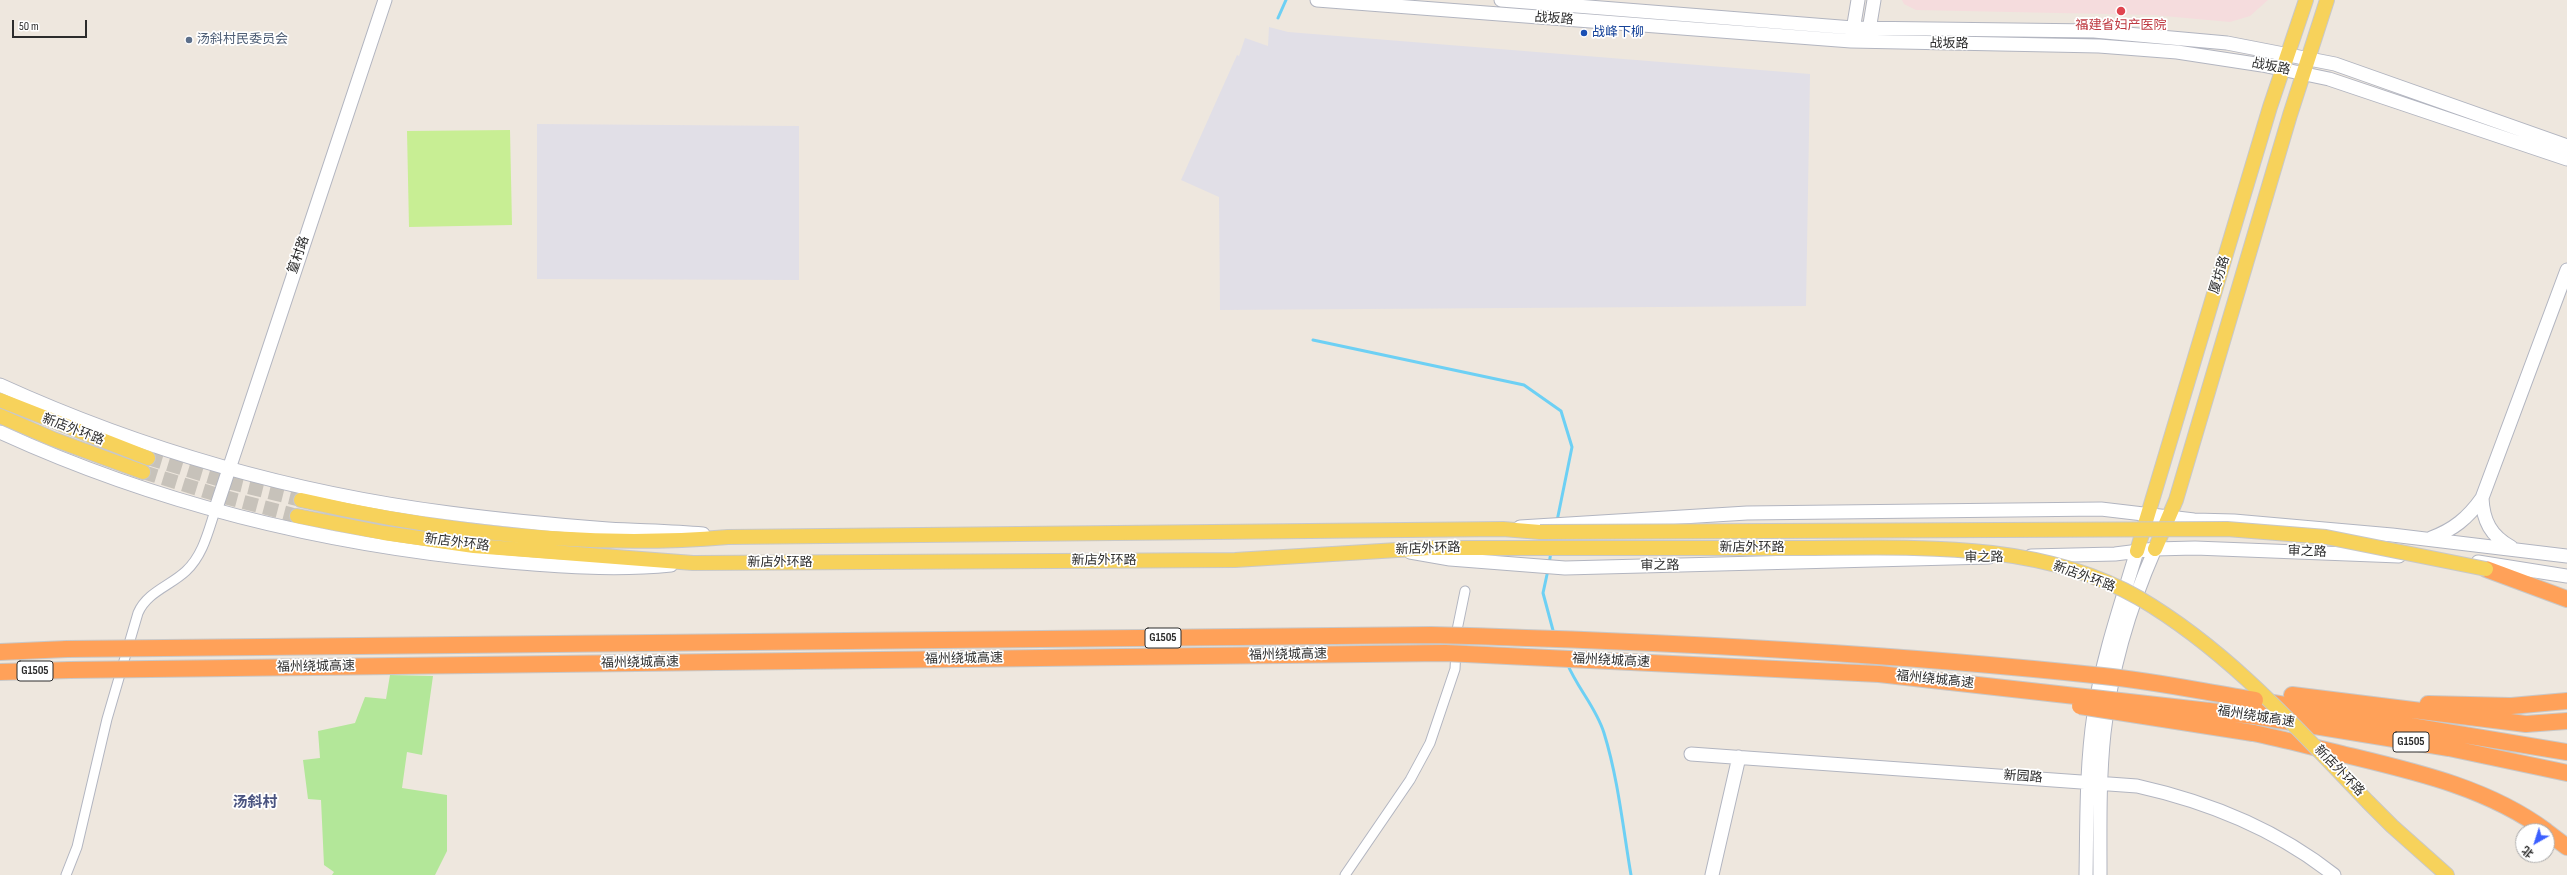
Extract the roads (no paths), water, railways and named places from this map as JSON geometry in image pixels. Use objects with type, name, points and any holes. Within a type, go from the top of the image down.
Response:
[{"type":"highway","points":[[2486,569],[2567,599]]},
{"type":"highway","name":"福州绕城高速","points":[[0,652],[1431,635],[1626,641],[1860,654],[2105,676],[2256,696],[2567,752]]},
{"type":"highway","name":"福州绕城高速","points":[[0,672],[1445,653],[1879,674],[2254,716],[2449,748],[2567,773]]},
{"type":"highway","points":[[1879,674],[2253,733],[2409,770],[2471,790],[2529,818],[2536,823]]},
{"type":"highway","points":[[2256,696],[2345,701],[2512,706],[2567,701]]},
{"type":"highway","points":[[2345,701],[2526,724],[2567,721]]},
{"type":"highway","points":[[2555,838],[2567,847]]},
{"type":"main road","name":"篁村路","points":[[215,511],[227,469],[385,0]]},
{"type":"main road","name":"战坂路","points":[[1317,0],[1867,42],[2135,48],[2189,54],[2283,69],[2347,84],[2567,159]]},
{"type":"main road","name":"战坂路","points":[[1501,0],[1853,28],[2121,32],[2227,43],[2308,58],[2353,70],[2567,146]]},
{"type":"main road","points":[[1851,41],[1858,0]]},
{"type":"main road","points":[[1867,42],[1874,0]]},
{"type":"main road","name":"厦坊路","points":[[2137,551],[2149,516],[2283,69],[2306,0]]},
{"type":"main road","name":"厦坊路","points":[[2154,549],[2178,492],[2303,73],[2327,0]]},
{"type":"main road","points":[[2428,539],[2450,530],[2462,521],[2482,498],[2567,270]]},
{"type":"main road","points":[[0,385],[123,435],[227,469],[311,490],[436,511],[572,526],[682,532],[728,537]]},
{"type":"main road","name":"新店外环路","points":[[0,400],[148,458]]},
{"type":"main road","name":"新店外环路","points":[[0,416],[53,439],[144,472]]},
{"type":"main road","points":[[0,432],[84,467],[215,511],[318,535],[451,556],[564,567],[650,567],[692,563]]},
{"type":"main road","points":[[2482,498],[2484,516],[2492,532],[2516,549]]},
{"type":"main road","name":"新店外环路","points":[[301,500],[403,521],[477,531],[599,540],[676,542],[728,537],[1540,528],[2227,529],[2326,537],[2486,569],[2567,594]]},
{"type":"main road","name":"审之路","points":[[1540,528],[1571,524],[1747,513],[2101,509],[2167,518],[2234,521],[2428,539],[2567,556]]},
{"type":"main road","name":"新店外环路","points":[[297,516],[392,534],[474,546],[692,563],[1235,560],[1400,550],[1538,548],[1928,548],[2006,553],[2077,572],[2137,597],[2183,626],[2227,660],[2280,711],[2392,826],[2447,875]]},
{"type":"main road","name":"审之路","points":[[1400,550],[1450,559],[1534,567],[1565,568],[2115,554],[2154,549],[2195,548],[2443,558],[2567,576]]},
{"type":"main road","points":[[2086,875],[2095,782],[2113,685],[2135,601],[2154,549]]},
{"type":"main road","points":[[2100,875],[2095,782],[2094,712],[2120,607],[2137,551]]},
{"type":"main road","name":"新园路","points":[[1691,754],[2126,784],[2166,792],[2227,812],[2290,844],[2334,875]]},
{"type":"main road","points":[[1712,875],[1739,757]]},
{"type":"street","points":[[66,875],[77,846],[108,719],[138,613],[145,601],[177,579],[192,564],[203,546],[215,511]]},
{"type":"street","points":[[1346,875],[1410,780],[1430,743],[1455,669],[1457,630],[1465,590]]},
{"type":"waterway","points":[[1278,18],[1286,0]]},
{"type":"waterway","points":[[1313,340],[1524,385],[1561,411],[1572,447],[1557,521]]},
{"type":"waterway","points":[[1549,564],[1551,552]]},
{"type":"waterway","points":[[1548,570],[1543,593],[1554,634]]},
{"type":"waterway","points":[[1567,663],[1601,724],[1604,733],[1617,785],[1631,875]]},
{"type":"tunnel","points":[[148,458],[224,481],[301,500]]},
{"type":"tunnel","points":[[143,472],[221,496],[297,516]]},
{"type":"place","name":"福建省妇产医院","points":[[2121,11]]},
{"type":"place","name":"战峰下柳","points":[[1584,33]]},
{"type":"place","name":"汤斜村民委员会","points":[[189,40]]},
{"type":"district","name":"汤斜村","points":[[255,803]]}]
